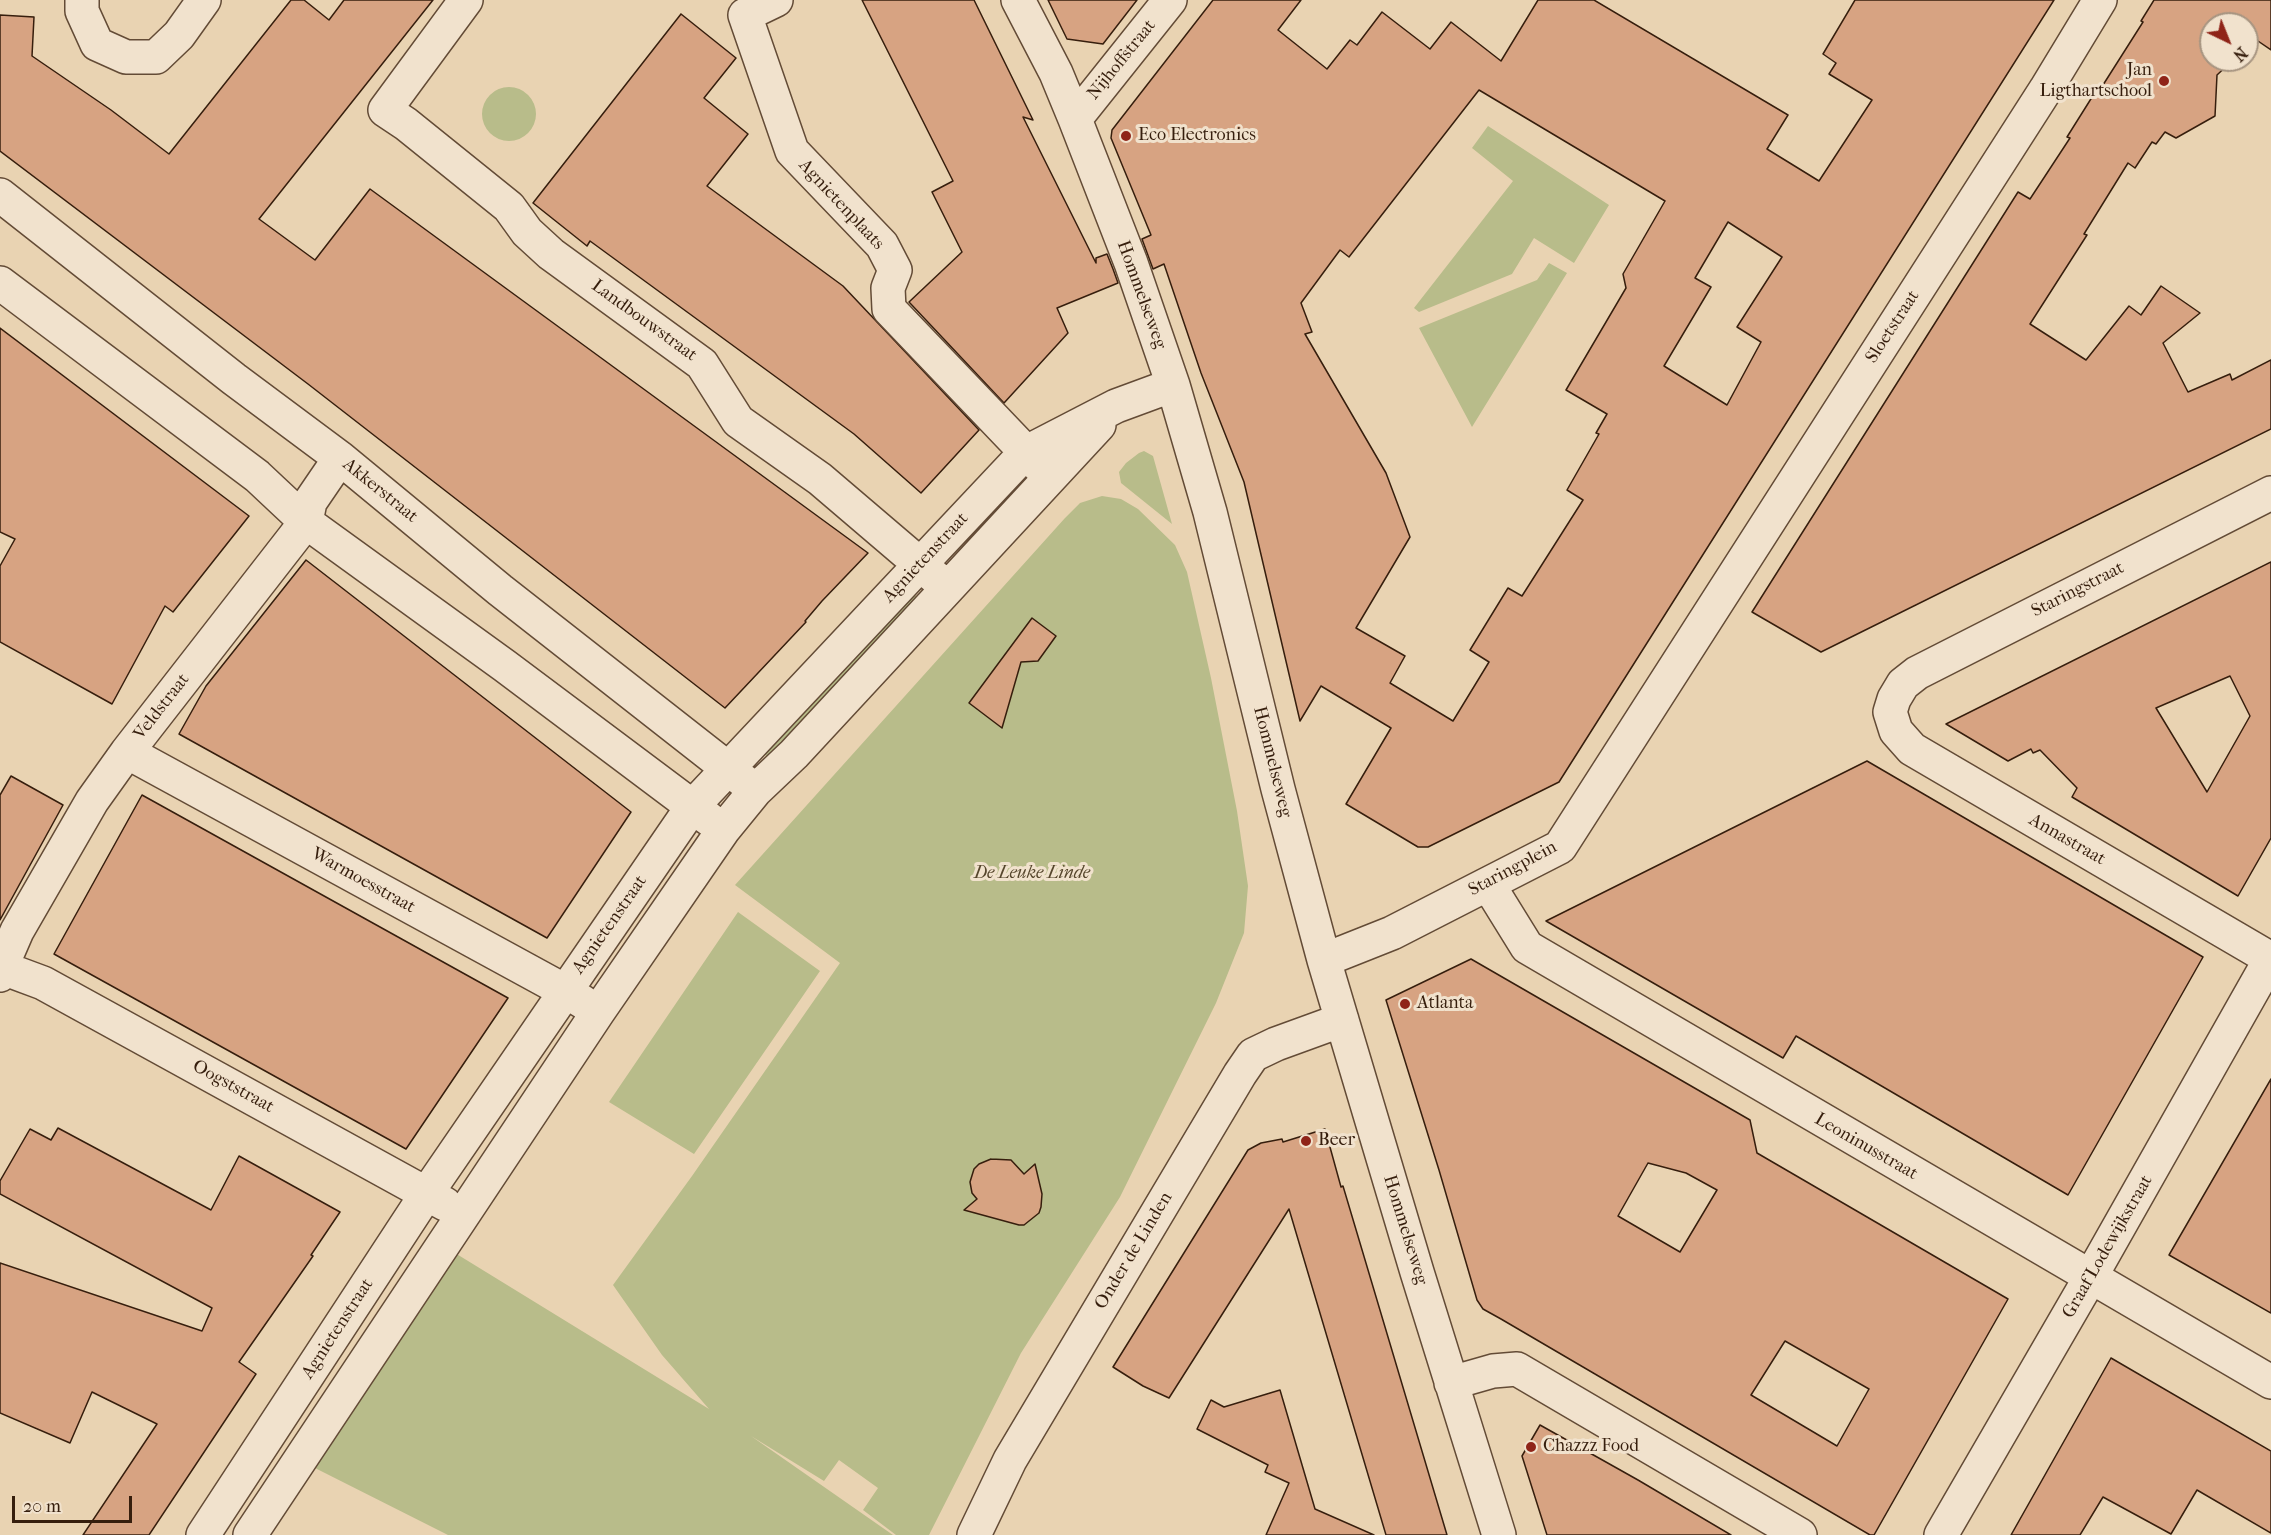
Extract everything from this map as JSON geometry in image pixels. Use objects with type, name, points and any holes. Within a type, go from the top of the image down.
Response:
[{"type":"street","points":[[82,0],[82,11],[97,44],[126,57],[156,57],[179,35],[204,0]]},
{"type":"street","name":"Landbouwstraat","points":[[466,0],[385,110],[406,124],[509,207],[527,232],[551,254],[702,364],[738,421],[820,479],[947,586]]},
{"type":"street","name":"Agnietenplaats","points":[[776,0],[745,15],[792,151],[882,245],[895,270],[888,288],[889,309],[1050,478]]},
{"type":"street","name":"Hommelseweg","points":[[1018,0],[1056,73],[1075,119],[1131,263],[1173,385],[1210,512],[1278,789],[1324,960],[1499,1535]]},
{"type":"street","name":"Nijhoffstraat","points":[[1075,119],[1170,0]]},
{"type":"street","name":"Sloetstraat","points":[[1685,653],[2046,89],[2100,0]]},
{"type":"street","name":"Akkerstraat","points":[[0,195],[234,379],[340,458],[500,590],[729,768],[755,791]]},
{"type":"street","points":[[0,283],[257,476],[306,522],[724,829]]},
{"type":"street","name":"Agnietenstraat","points":[[203,1535],[427,1193],[692,807],[1025,453],[1116,406],[1173,385]]},
{"type":"street","name":"Agnietenstraat","points":[[250,1535],[598,1012],[724,829],[755,791],[794,754],[1116,406]]},
{"type":"street","name":"Veldstraat","points":[[0,975],[0,967],[17,932],[92,801],[127,752],[306,522],[310,502],[340,458]]},
{"type":"street","name":"Staringstraat","points":[[1894,699],[1903,684],[1917,673],[2271,493]]},
{"type":"street","name":"Staringplein","points":[[1324,960],[1392,933],[1560,847],[1685,653]]},
{"type":"street","name":"Annastraat","points":[[1894,699],[1890,712],[1896,731],[1912,749],[2271,959]]},
{"type":"street","name":"Warmoesstraat","points":[[127,752],[565,991],[598,1012]]},
{"type":"street","name":"Leoninusstraat","points":[[1488,884],[1527,948],[2271,1382]]},
{"type":"street","name":"Graaf Lodewijkstraat","points":[[1941,1535],[2271,959]]},
{"type":"street","name":"Oogststraat","points":[[0,967],[43,983],[427,1193],[463,1215]]},
{"type":"street","name":"Onder de Linden","points":[[974,1535],[1010,1460],[1253,1055],[1276,1044],[1342,1020]]},
{"type":"street","points":[[1451,1383],[1493,1371],[1517,1369],[1800,1535]]},
{"type":"green space","points":[[509,87],[519,89],[528,95],[534,104],[536,114],[534,124],[528,133],[519,139],[509,141],[499,139],[490,133],[484,124],[482,114],[484,104],[490,95],[499,89]]},
{"type":"green space","points":[[1488,126],[1609,205],[1574,263],[1534,238],[1512,274],[1419,312],[1414,308],[1513,181],[1472,148]]},
{"type":"green space","points":[[1549,263],[1567,273],[1472,427],[1419,328],[1537,280]]},
{"type":"green space","points":[[1144,451],[1153,456],[1172,524],[1121,483],[1119,472],[1126,463]]},
{"type":"green space","name":"De Leuke Linde","points":[[1102,496],[1121,499],[1138,509],[1175,545],[1187,572],[1237,811],[1248,886],[1244,933],[1216,1003],[1120,1197],[1021,1353],[929,1535],[896,1535],[863,1510],[878,1488],[839,1460],[824,1481],[751,1436],[893,1535],[448,1535],[311,1466],[455,1253],[709,1409],[662,1355],[613,1285],[840,963],[735,885],[1065,518],[1080,503]]},
{"type":"green space","points":[[909,590],[923,602],[775,764],[762,752]]},
{"type":"green space","points":[[738,912],[820,971],[694,1154],[609,1102]]},
{"type":"building","points":[[291,0],[304,0],[329,20],[344,0],[433,0],[259,219],[315,260],[370,189],[868,553],[725,708],[308,384],[0,151],[0,15],[34,17],[32,56],[111,110],[169,154]]},
{"type":"building","points":[[862,0],[974,0],[1033,120],[1023,117],[1096,263],[1096,258],[1107,254],[1118,283],[1057,308],[1068,333],[1004,403],[909,302],[962,252],[932,192],[953,181]]},
{"type":"building","points":[[1048,0],[1137,0],[1103,44],[1067,39]]},
{"type":"building","points":[[1213,0],[1301,0],[1278,30],[1327,69],[1350,40],[1357,45],[1382,12],[1430,49],[1451,22],[1501,61],[1538,0],[1594,0],[1788,115],[1767,149],[1819,181],[1872,100],[1829,74],[1836,63],[1823,54],[1855,0],[2054,0],[1559,782],[1428,847],[1418,847],[1346,804],[1391,728],[1321,686],[1300,721],[1244,482],[1201,373],[1164,264],[1153,269],[1142,239],[1151,235],[1111,138],[1112,130]],"holes":[[[1479,90],[1665,201],[1623,274],[1626,288],[1566,390],[1607,414],[1596,433],[1599,434],[1567,490],[1583,500],[1522,596],[1508,588],[1470,650],[1489,662],[1453,721],[1390,683],[1405,656],[1356,628],[1410,537],[1386,473],[1305,334],[1312,332],[1301,303],[1340,250],[1349,257]],[[1728,222],[1782,257],[1737,327],[1761,342],[1727,405],[1664,366],[1711,287],[1695,278]]]},
{"type":"building","points":[[2154,0],[2271,0],[2271,50],[2259,42],[2259,12],[2199,12],[2199,72],[2220,72],[2217,75],[2215,116],[2176,138],[2165,132],[2156,144],[2152,142],[2135,168],[2128,163],[2084,234],[2087,235],[2030,324],[2086,360],[2129,306],[2141,315],[2161,286],[2200,313],[2163,343],[2188,392],[2230,374],[2232,380],[2271,360],[2271,429],[1821,652],[1752,612],[2018,192],[2030,199],[2070,138],[2067,137],[2094,94],[2096,96],[2143,22],[2141,21]]},
{"type":"building","points":[[681,14],[736,58],[704,98],[748,134],[707,186],[843,286],[979,430],[921,493],[854,434],[590,241],[587,246],[533,203]]},
{"type":"building","points":[[0,328],[249,516],[173,612],[165,606],[112,704],[0,642],[0,566],[15,539],[0,532]]},
{"type":"building","points":[[306,560],[631,812],[547,938],[179,734],[206,686]]},
{"type":"building","points":[[2271,562],[2271,838],[2238,896],[2072,797],[2077,788],[2040,750],[2033,753],[2031,749],[2008,761],[1946,724]],"holes":[[[2230,676],[2250,716],[2207,792],[2156,708]]]},
{"type":"building","points":[[1032,618],[1056,636],[1038,661],[1021,662],[1002,728],[969,703]]},
{"type":"building","points":[[1867,761],[2203,957],[2068,1195],[1796,1036],[1783,1058],[1546,921]]},
{"type":"building","points":[[11,776],[63,805],[0,920],[0,795]]},
{"type":"building","points":[[142,795],[508,998],[406,1149],[54,954]]},
{"type":"building","points":[[1471,959],[1750,1120],[1757,1153],[2008,1299],[1874,1535],[1870,1535],[1483,1309],[1477,1300],[1386,1000]],"holes":[[[1648,1163],[1686,1173],[1717,1190],[1680,1252],[1618,1216]],[[1785,1341],[1869,1389],[1837,1446],[1751,1395]]]},
{"type":"building","points":[[2271,1079],[2271,1313],[2169,1255]]},
{"type":"building","points":[[58,1128],[211,1210],[239,1156],[340,1212],[311,1255],[313,1256],[239,1362],[256,1374],[149,1535],[83,1535],[157,1424],[92,1392],[70,1443],[0,1413],[0,1263],[202,1331],[212,1308],[0,1194],[0,1181],[30,1129],[51,1140]]},
{"type":"building","points":[[1325,1129],[1447,1535],[1386,1535],[1289,1209],[1169,1398],[1143,1386],[1113,1367],[1248,1150],[1261,1143],[1282,1139],[1283,1142]]},
{"type":"building","points":[[991,1159],[1011,1160],[1024,1174],[1035,1164],[1042,1194],[1041,1207],[1039,1213],[1024,1225],[964,1210],[977,1199],[972,1193],[970,1182],[974,1169]]},
{"type":"building","points":[[2111,1358],[2271,1451],[2271,1533],[2197,1490],[2171,1534],[2103,1497],[2080,1535],[2011,1535]]},
{"type":"building","points":[[1280,1390],[1315,1509],[1374,1535],[1266,1535],[1289,1483],[1265,1472],[1268,1465],[1197,1429],[1211,1400],[1224,1407]]},
{"type":"building","points":[[1540,1425],[1731,1535],[1547,1535],[1522,1456]]},
{"type":"place","name":"Jan Ligthartschool","points":[[2164,81]]},
{"type":"place","name":"Eco Electronics","points":[[1126,136]]},
{"type":"place","name":"Atlanta","points":[[1405,1004]]},
{"type":"place","name":"Beer","points":[[1306,1141]]},
{"type":"place","name":"Chazzz Food","points":[[1531,1447]]}]
